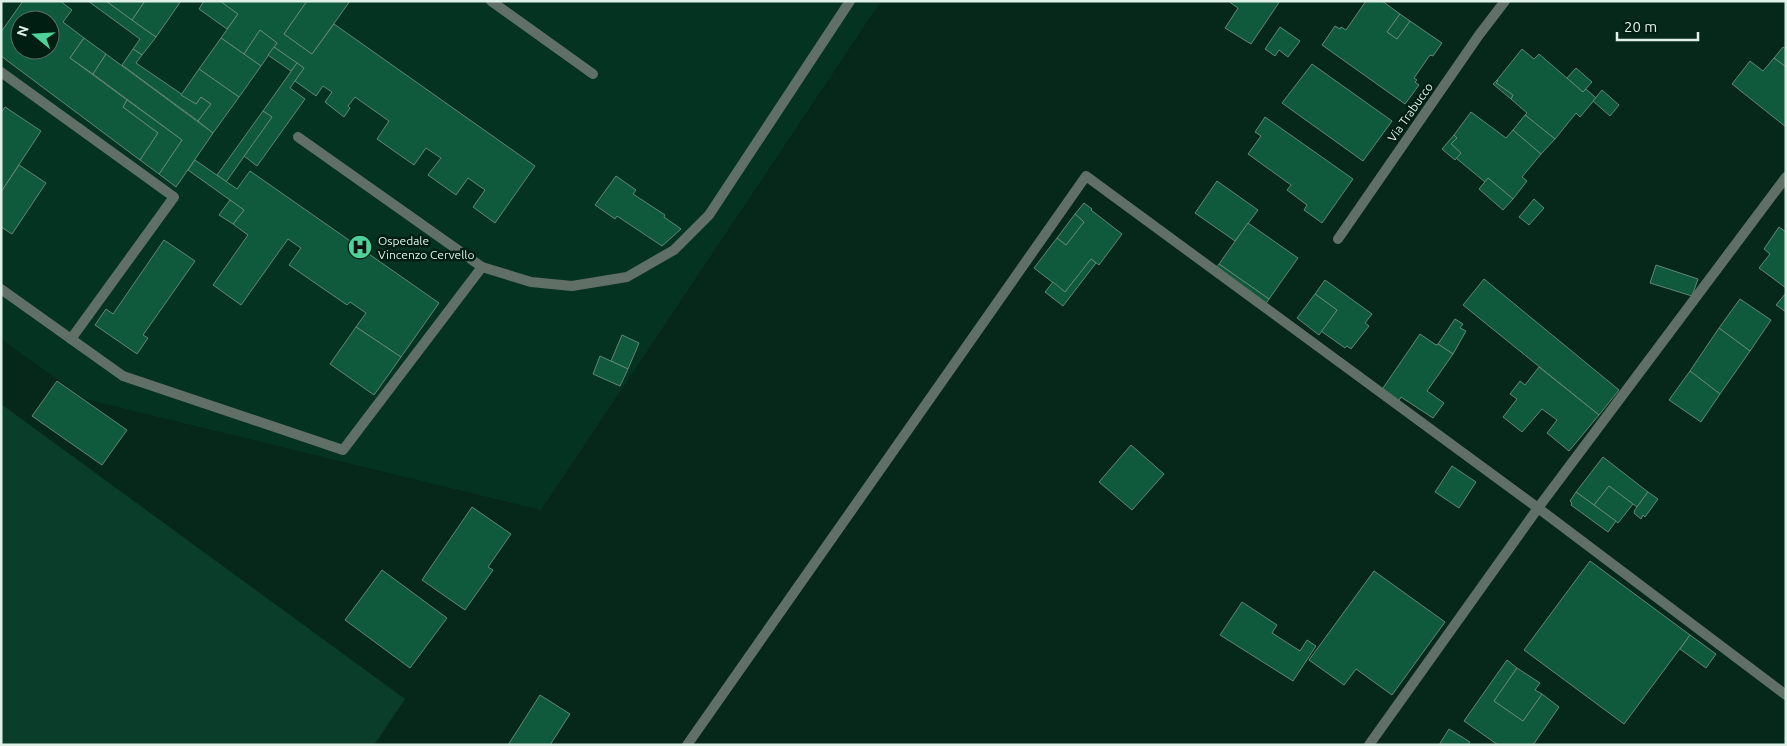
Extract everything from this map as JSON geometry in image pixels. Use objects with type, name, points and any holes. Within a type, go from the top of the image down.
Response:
[{"type":"street","points":[[491,1],[593,74]]},
{"type":"street","points":[[298,137],[482,267],[531,282],[572,286],[627,277],[674,250],[709,215],[850,1]]},
{"type":"street","name":"Via Trabucco","points":[[1338,239],[1479,35],[1506,1]]},
{"type":"street","points":[[1,72],[174,197],[71,339]]},
{"type":"street","points":[[687,745],[1086,176],[1538,508],[1786,695]]},
{"type":"street","points":[[1368,745],[1538,508],[1786,177]]},
{"type":"street","points":[[1,289],[123,376],[343,450],[482,267]]},
{"type":"shaded area","name":"Ospedale Vincenzo Cervello","points":[[1,1],[881,1],[541,510],[85,399],[1,339]]},
{"type":"shaded area","points":[[1,404],[405,699],[374,745],[1,745]]},
{"type":"building","points":[[23,1],[60,1],[72,10],[63,22],[84,38],[70,58],[127,100],[123,107],[158,133],[140,160],[1,56],[1,32],[10,19],[10,60],[60,60],[60,10],[17,10]]},
{"type":"building","points":[[88,1],[106,1],[156,37],[142,55],[133,49],[140,39]]},
{"type":"building","points":[[106,1],[145,1],[132,20]]},
{"type":"building","points":[[145,1],[181,1],[156,37],[132,20]]},
{"type":"building","points":[[204,1],[220,1],[238,14],[227,29],[199,9]]},
{"type":"building","points":[[220,1],[307,1],[284,34],[312,54],[334,24],[535,166],[495,223],[473,207],[485,190],[468,178],[456,195],[428,175],[441,158],[426,148],[414,165],[377,139],[389,121],[355,97],[348,106],[350,108],[344,117],[325,102],[332,92],[323,86],[316,96],[295,81],[304,68],[274,47],[277,43],[260,30],[244,54],[221,38],[238,14]]},
{"type":"building","points":[[307,1],[350,1],[312,54],[284,34]]},
{"type":"building","points":[[1228,1],[1280,1],[1251,44],[1225,28],[1238,8]]},
{"type":"building","points":[[1366,1],[1382,1],[1400,14],[1387,32],[1397,39],[1410,21],[1442,43],[1433,56],[1430,55],[1414,78],[1417,80],[1415,82],[1419,85],[1405,104],[1322,45],[1335,26],[1346,30]]},
{"type":"building","points":[[1400,14],[1410,21],[1397,39],[1387,32]]},
{"type":"building","points":[[1280,27],[1300,41],[1288,57],[1279,50],[1275,56],[1265,49]]},
{"type":"building","points":[[260,30],[277,43],[261,66],[244,54]]},
{"type":"building","points":[[84,38],[106,54],[93,74],[70,58]]},
{"type":"building","points":[[221,38],[261,66],[239,97],[199,69]]},
{"type":"building","points":[[274,47],[297,63],[291,71],[268,55]]},
{"type":"building","points":[[1783,47],[1786,49],[1786,67],[1774,58]]},
{"type":"building","points":[[133,49],[142,55],[136,63],[196,104],[201,97],[211,104],[198,121],[122,65]]},
{"type":"building","points":[[1522,49],[1534,59],[1539,54],[1583,92],[1586,89],[1596,98],[1580,117],[1576,113],[1555,139],[1525,115],[1527,113],[1511,99],[1513,95],[1496,83]]},
{"type":"building","points":[[106,54],[213,133],[176,187],[159,174],[182,140],[93,74]]},
{"type":"building","points":[[1774,58],[1786,67],[1786,127],[1732,84],[1750,61],[1763,71]]},
{"type":"building","points":[[297,63],[304,68],[290,88],[305,99],[257,166],[244,156],[272,117],[263,111]]},
{"type":"building","points":[[1312,64],[1392,121],[1363,161],[1282,103]]},
{"type":"building","points":[[1576,68],[1592,82],[1583,92],[1567,78]]},
{"type":"building","points":[[199,69],[239,97],[213,133],[198,121],[211,104],[201,97],[196,104],[181,95]]},
{"type":"building","points":[[1497,80],[1496,83],[1513,95],[1511,99],[1493,84]]},
{"type":"building","points":[[1602,90],[1619,105],[1610,116],[1593,101]]},
{"type":"building","points":[[127,100],[182,140],[159,174],[140,160],[158,133],[123,107]]},
{"type":"building","points":[[5,107],[41,131],[1,192],[1,113]]},
{"type":"building","points":[[263,111],[272,117],[226,182],[217,175]]},
{"type":"building","points":[[1471,112],[1506,138],[1513,130],[1541,154],[1522,177],[1527,181],[1513,199],[1488,178],[1485,182],[1456,158],[1461,153],[1451,144],[1457,138],[1454,135]]},
{"type":"building","points":[[1525,115],[1555,139],[1541,154],[1513,130]]},
{"type":"building","points":[[1265,117],[1353,179],[1322,223],[1304,210],[1307,205],[1287,190],[1291,185],[1248,154],[1261,136],[1255,132]]},
{"type":"building","points":[[1454,135],[1457,138],[1451,144],[1461,153],[1455,160],[1442,149]]},
{"type":"building","points":[[195,160],[237,189],[250,171],[439,303],[401,357],[356,327],[366,313],[350,302],[347,305],[289,265],[301,248],[288,239],[241,305],[213,285],[248,235],[233,224],[244,210],[188,170]]},
{"type":"building","points":[[19,165],[46,183],[12,234],[1,227],[1,192]]},
{"type":"building","points":[[616,176],[636,190],[633,194],[665,215],[664,217],[681,229],[662,246],[617,216],[615,219],[595,205]]},
{"type":"building","points":[[1488,178],[1513,199],[1503,210],[1479,189]]},
{"type":"building","points":[[1217,181],[1258,210],[1235,241],[1195,213]]},
{"type":"building","points":[[1534,199],[1544,208],[1529,225],[1519,217]]},
{"type":"building","points":[[230,200],[244,210],[233,224],[219,215]]},
{"type":"building","points":[[1084,203],[1122,234],[1099,265],[1091,259],[1065,292],[1034,268],[1057,238],[1066,245],[1084,222],[1075,214]]},
{"type":"building","points":[[1075,214],[1084,222],[1066,245],[1057,238]]},
{"type":"building","points":[[1248,223],[1298,258],[1269,299],[1219,264]]},
{"type":"building","points":[[1779,227],[1786,232],[1786,288],[1759,268],[1770,254],[1764,249]]},
{"type":"building","points":[[164,240],[195,261],[143,335],[148,338],[137,354],[95,325],[106,309],[113,314]]},
{"type":"building","points":[[1091,259],[1096,263],[1063,306],[1045,292],[1053,282],[1065,292]]},
{"type":"building","points":[[1219,264],[1269,299],[1265,305],[1215,270]]},
{"type":"building","points":[[1656,265],[1698,279],[1692,296],[1650,283]]},
{"type":"building","points":[[1484,279],[1619,390],[1599,415],[1463,305]]},
{"type":"building","points":[[1325,280],[1372,314],[1365,323],[1369,326],[1351,349],[1347,346],[1345,348],[1321,331],[1337,310],[1315,294]]},
{"type":"building","points":[[1786,293],[1786,312],[1776,305]]},
{"type":"building","points":[[1315,294],[1337,310],[1319,335],[1297,318]]},
{"type":"building","points":[[1740,299],[1771,320],[1750,351],[1719,328]]},
{"type":"building","points":[[1455,319],[1463,324],[1460,328],[1466,331],[1453,354],[1438,344]]},
{"type":"building","points":[[356,327],[401,357],[374,395],[330,364]]},
{"type":"building","points":[[1719,328],[1750,351],[1720,394],[1690,371]]},
{"type":"building","points":[[1420,334],[1453,354],[1427,391],[1444,403],[1433,418],[1401,397],[1398,402],[1381,391]]},
{"type":"building","points":[[622,335],[639,343],[628,369],[611,361]]},
{"type":"building","points":[[600,356],[628,369],[620,386],[593,374]]},
{"type":"building","points":[[1539,367],[1599,415],[1569,451],[1547,433],[1557,420],[1542,409],[1522,432],[1503,417],[1517,399],[1510,394],[1520,381],[1525,385]]},
{"type":"building","points":[[1690,371],[1720,394],[1701,422],[1669,400]]},
{"type":"building","points":[[57,381],[127,430],[102,465],[32,416]]},
{"type":"building","points":[[1131,445],[1164,474],[1132,510],[1099,482]]},
{"type":"building","points":[[1603,457],[1648,492],[1637,507],[1609,486],[1594,505],[1576,492]]},
{"type":"building","points":[[1452,466],[1476,482],[1459,508],[1435,492]]},
{"type":"building","points":[[1609,486],[1633,504],[1618,523],[1594,505]]},
{"type":"building","points":[[1576,492],[1616,521],[1608,532],[1571,505],[1570,501]]},
{"type":"building","points":[[1648,492],[1658,499],[1645,517],[1643,515],[1641,519],[1634,511]]},
{"type":"building","points":[[472,507],[511,534],[488,567],[493,570],[465,610],[422,580]]},
{"type":"building","points":[[1590,561],[1690,635],[1624,724],[1524,650]]},
{"type":"building","points":[[382,570],[447,618],[410,668],[345,620]]},
{"type":"building","points":[[1374,571],[1445,622],[1392,695],[1356,669],[1344,685],[1309,660]]},
{"type":"building","points":[[1242,602],[1277,625],[1272,633],[1300,651],[1307,640],[1316,646],[1293,681],[1220,635]]},
{"type":"building","points":[[1690,635],[1716,654],[1706,668],[1680,649]]},
{"type":"building","points":[[1507,660],[1517,668],[1494,701],[1523,721],[1542,694],[1559,707],[1533,745],[1498,745],[1464,721]]},
{"type":"building","points":[[1517,668],[1540,683],[1535,690],[1542,694],[1523,721],[1494,701]]},
{"type":"building","points":[[540,695],[570,714],[550,745],[508,745]]},
{"type":"building","points":[[1449,729],[1470,742],[1468,745],[1439,745]]},
{"type":"place","name":"Ospedale Vincenzo Cervello","points":[[360,247]]}]
